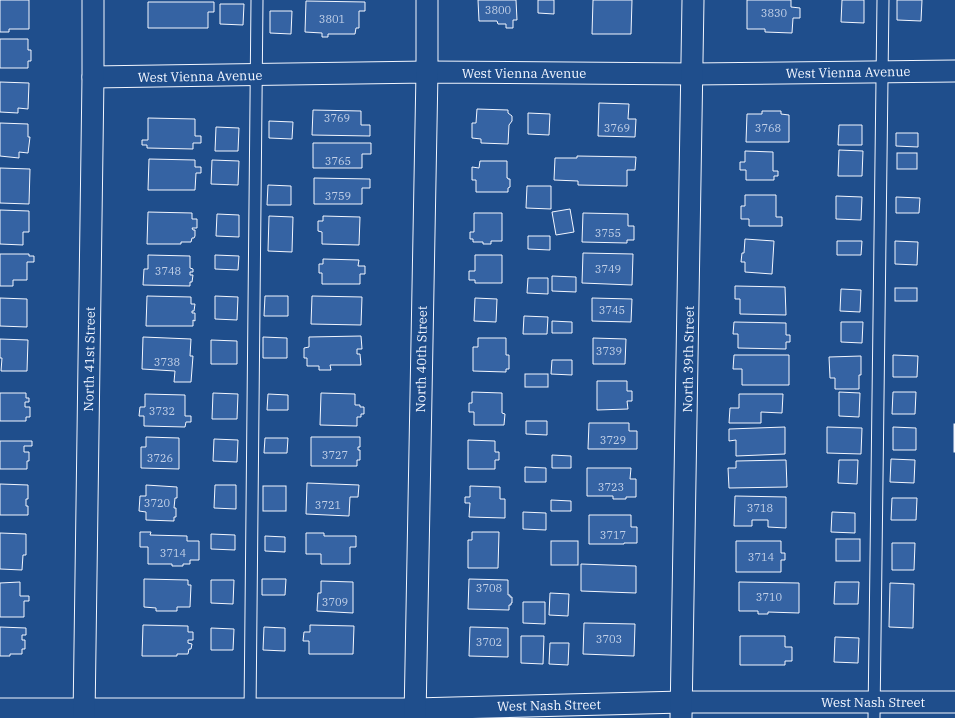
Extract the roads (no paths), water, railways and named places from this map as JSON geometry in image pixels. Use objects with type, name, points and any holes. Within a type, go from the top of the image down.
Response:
[{"type":"street","name":"North 41st Street","points":[[84,713],[93,0]]},
{"type":"street","name":"North 40th Street","points":[[415,714],[427,72],[427,0]]},
{"type":"street","name":"North 39th Street","points":[[682,710],[693,0]]},
{"type":"street","name":"West Vienna Avenue","points":[[93,77],[427,72],[692,74],[955,71]]},
{"type":"street","name":"West Nash Street","points":[[0,709],[84,713],[415,714],[682,710],[874,710],[955,702]]},
{"type":"lane","points":[[250,713],[257,0]]},
{"type":"lane","points":[[874,710],[883,0]]}]
